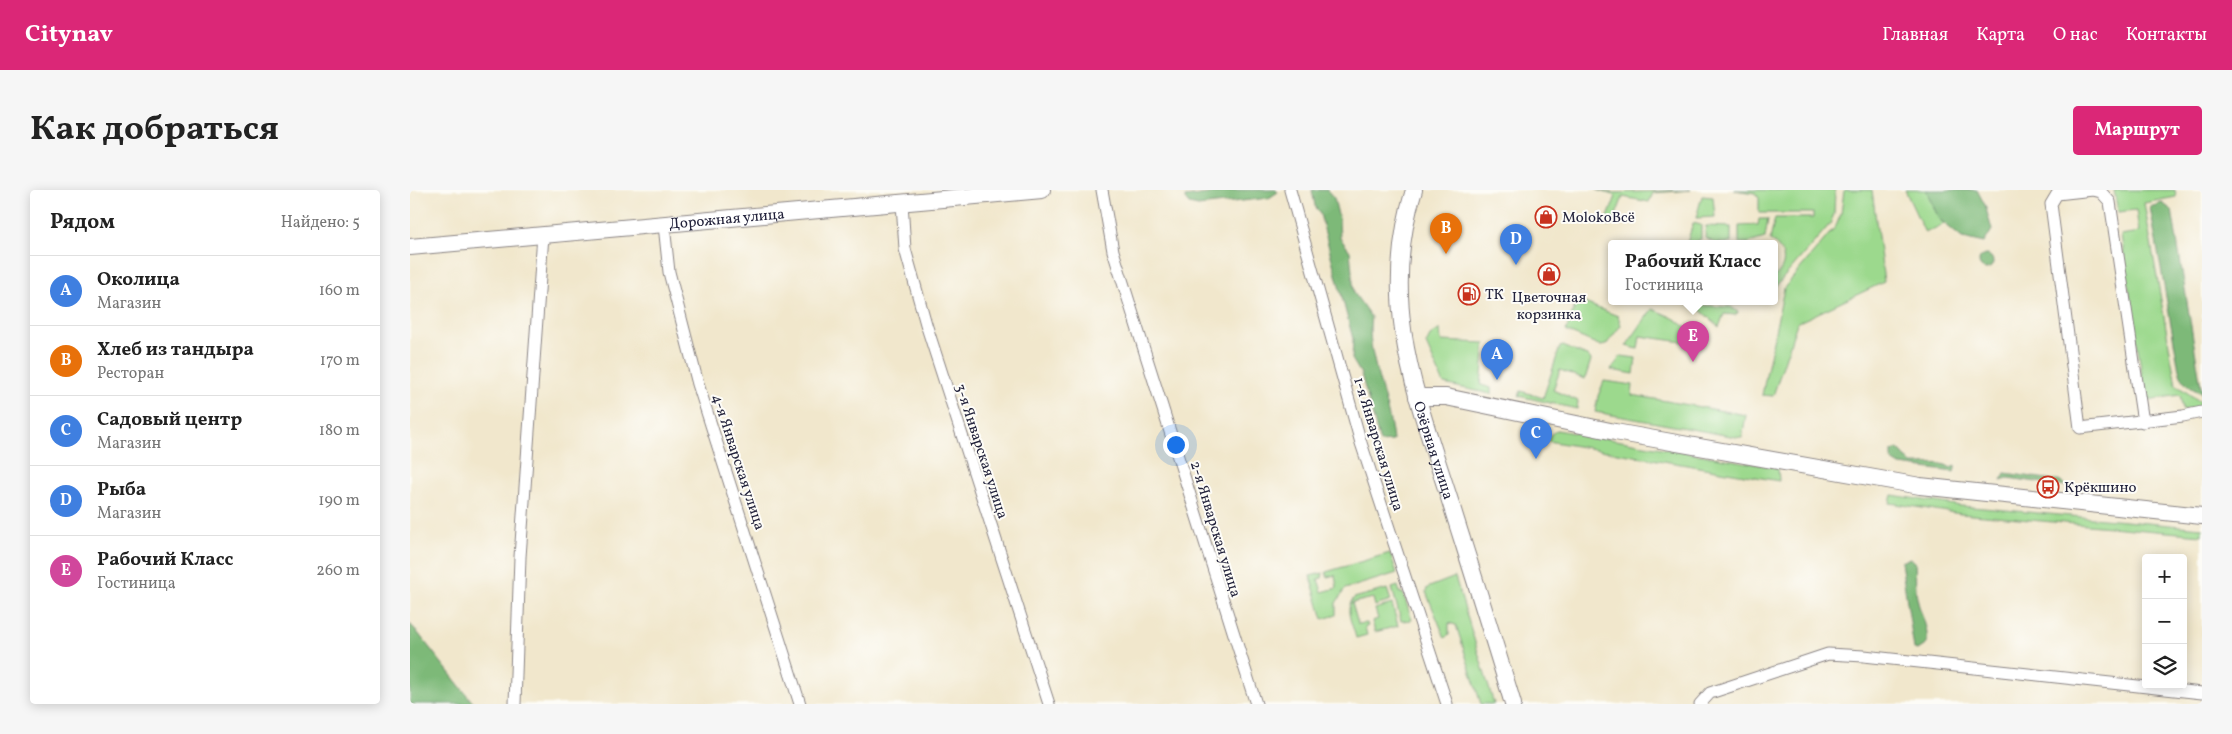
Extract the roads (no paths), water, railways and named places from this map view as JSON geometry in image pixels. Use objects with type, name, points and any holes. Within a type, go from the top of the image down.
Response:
[{"type":"street","name":"Дорожная улица","points":[[410,247],[1042,190]]},
{"type":"street","name":"2-я Январская улица","points":[[1102,190],[1113,251],[1256,704]]},
{"type":"street","name":"1-я Январская улица","points":[[1290,190],[1361,443],[1447,704]]},
{"type":"street","name":"Озёрная улица","points":[[1414,190],[1402,243],[1399,291],[1402,334],[1418,397],[1513,704]]},
{"type":"street","points":[[2143,422],[2110,202],[2101,192],[2093,190],[2057,194],[2052,204],[2080,428],[2143,422],[2202,412]]},
{"type":"street","name":"3-я Январская улица","points":[[902,203],[905,249],[926,324],[1049,704]]},
{"type":"street","name":"4-я Январская улица","points":[[664,225],[669,272],[698,384],[800,704]]},
{"type":"street","points":[[515,704],[520,557],[543,235]]},
{"type":"street","points":[[1418,397],[1446,397],[1608,430],[1920,486],[2202,516]]},
{"type":"street","points":[[1700,704],[1710,693],[1828,654],[1864,656],[2202,693]]},
{"type":"place","name":"MolokoВсё","points":[[1546,217]]},
{"type":"place","name":"Хлеб из тандыра","points":[[1446,254]]},
{"type":"place","name":"Рыба","points":[[1516,265]]},
{"type":"place","name":"Цветочная корзинка","points":[[1549,274]]},
{"type":"place","name":"ТК","points":[[1469,294]]},
{"type":"place","name":"Рабочий Класс","points":[[1693,362]]},
{"type":"place","name":"Околица","points":[[1497,380]]},
{"type":"place","name":"Садовый центр","points":[[1536,459]]},
{"type":"place","name":"Крёкшино","points":[[2048,487]]}]
